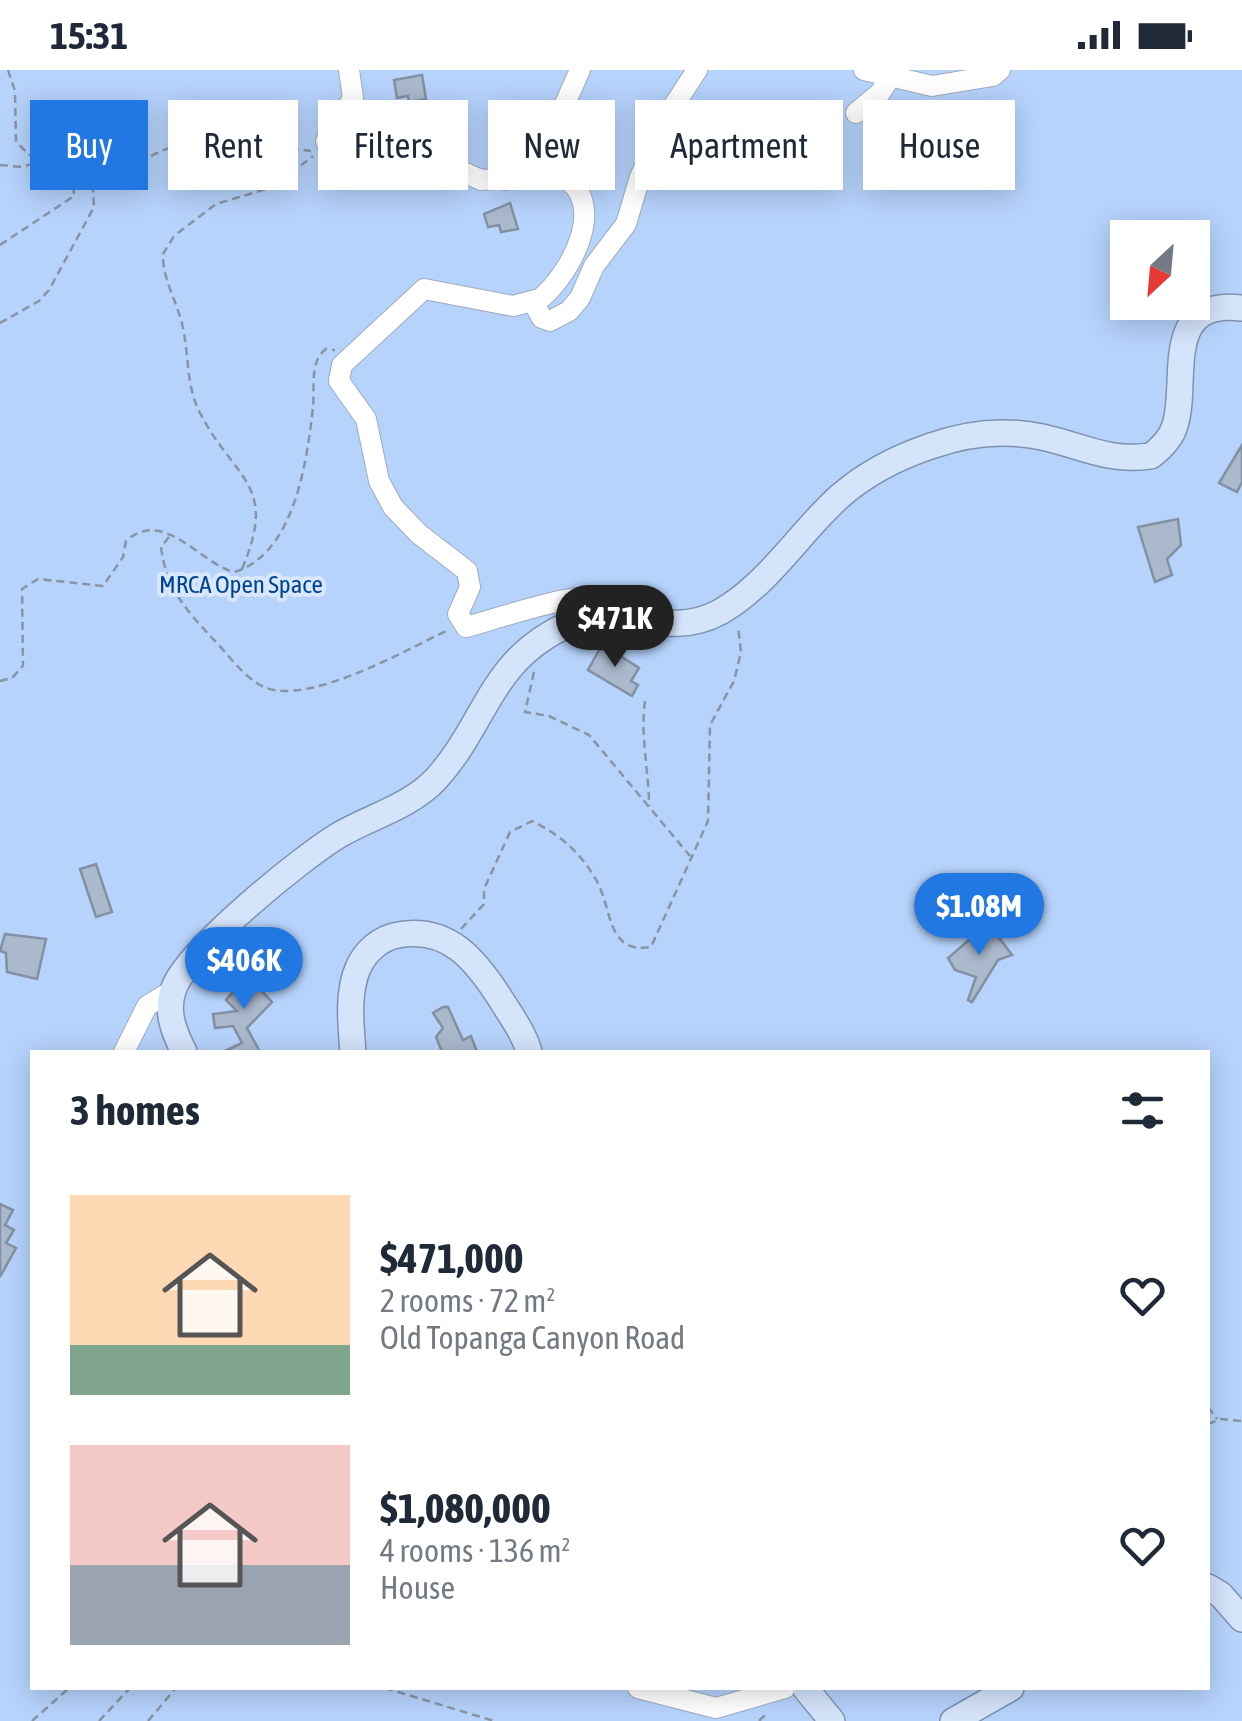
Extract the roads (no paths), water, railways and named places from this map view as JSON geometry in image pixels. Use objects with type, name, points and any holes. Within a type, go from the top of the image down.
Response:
[{"type":"main road","points":[[183,1050],[174,1031],[173,990],[195,954],[314,852],[435,779],[492,688],[526,652],[572,623],[592,618],[676,625],[718,613],[771,568],[841,495],[894,461],[934,444],[1007,431],[1120,460],[1151,456],[1175,425],[1178,363],[1184,336],[1214,310],[1242,308]]},
{"type":"main road","points":[[353,1050],[356,974],[371,948],[390,936],[417,932],[450,942],[466,953],[490,983],[528,1050]]},
{"type":"main road","points":[[1210,1588],[1242,1619]]},
{"type":"main road","points":[[807,1690],[832,1721]]},
{"type":"main road","points":[[953,1721],[1008,1690]]},
{"type":"lane","points":[[349,70],[353,98],[326,141],[334,160],[433,158],[465,174],[488,177]]},
{"type":"lane","points":[[566,100],[580,70]]},
{"type":"lane","points":[[533,302],[542,318],[550,321],[569,311],[580,298],[594,266],[626,224],[640,176],[673,106],[697,70]]},
{"type":"lane","points":[[864,70],[894,73],[932,86],[993,76],[1000,70]]},
{"type":"lane","points":[[856,113],[880,93],[894,73]]},
{"type":"lane","points":[[578,190],[585,203],[585,223],[552,287],[533,302],[499,304],[424,289],[356,350],[339,370],[339,381],[366,419],[379,481],[393,506],[420,534],[467,571],[470,587],[458,614],[461,624],[472,626],[562,600],[613,597],[624,602],[624,619]]},
{"type":"lane","points":[[125,1050],[147,1006],[173,990]]},
{"type":"lane","points":[[646,1690],[716,1708],[778,1690]]},
{"type":"lane","points":[[762,1718],[783,1690]]},
{"type":"park label","name":"MRCA Open Space","points":[[241,584]]}]
